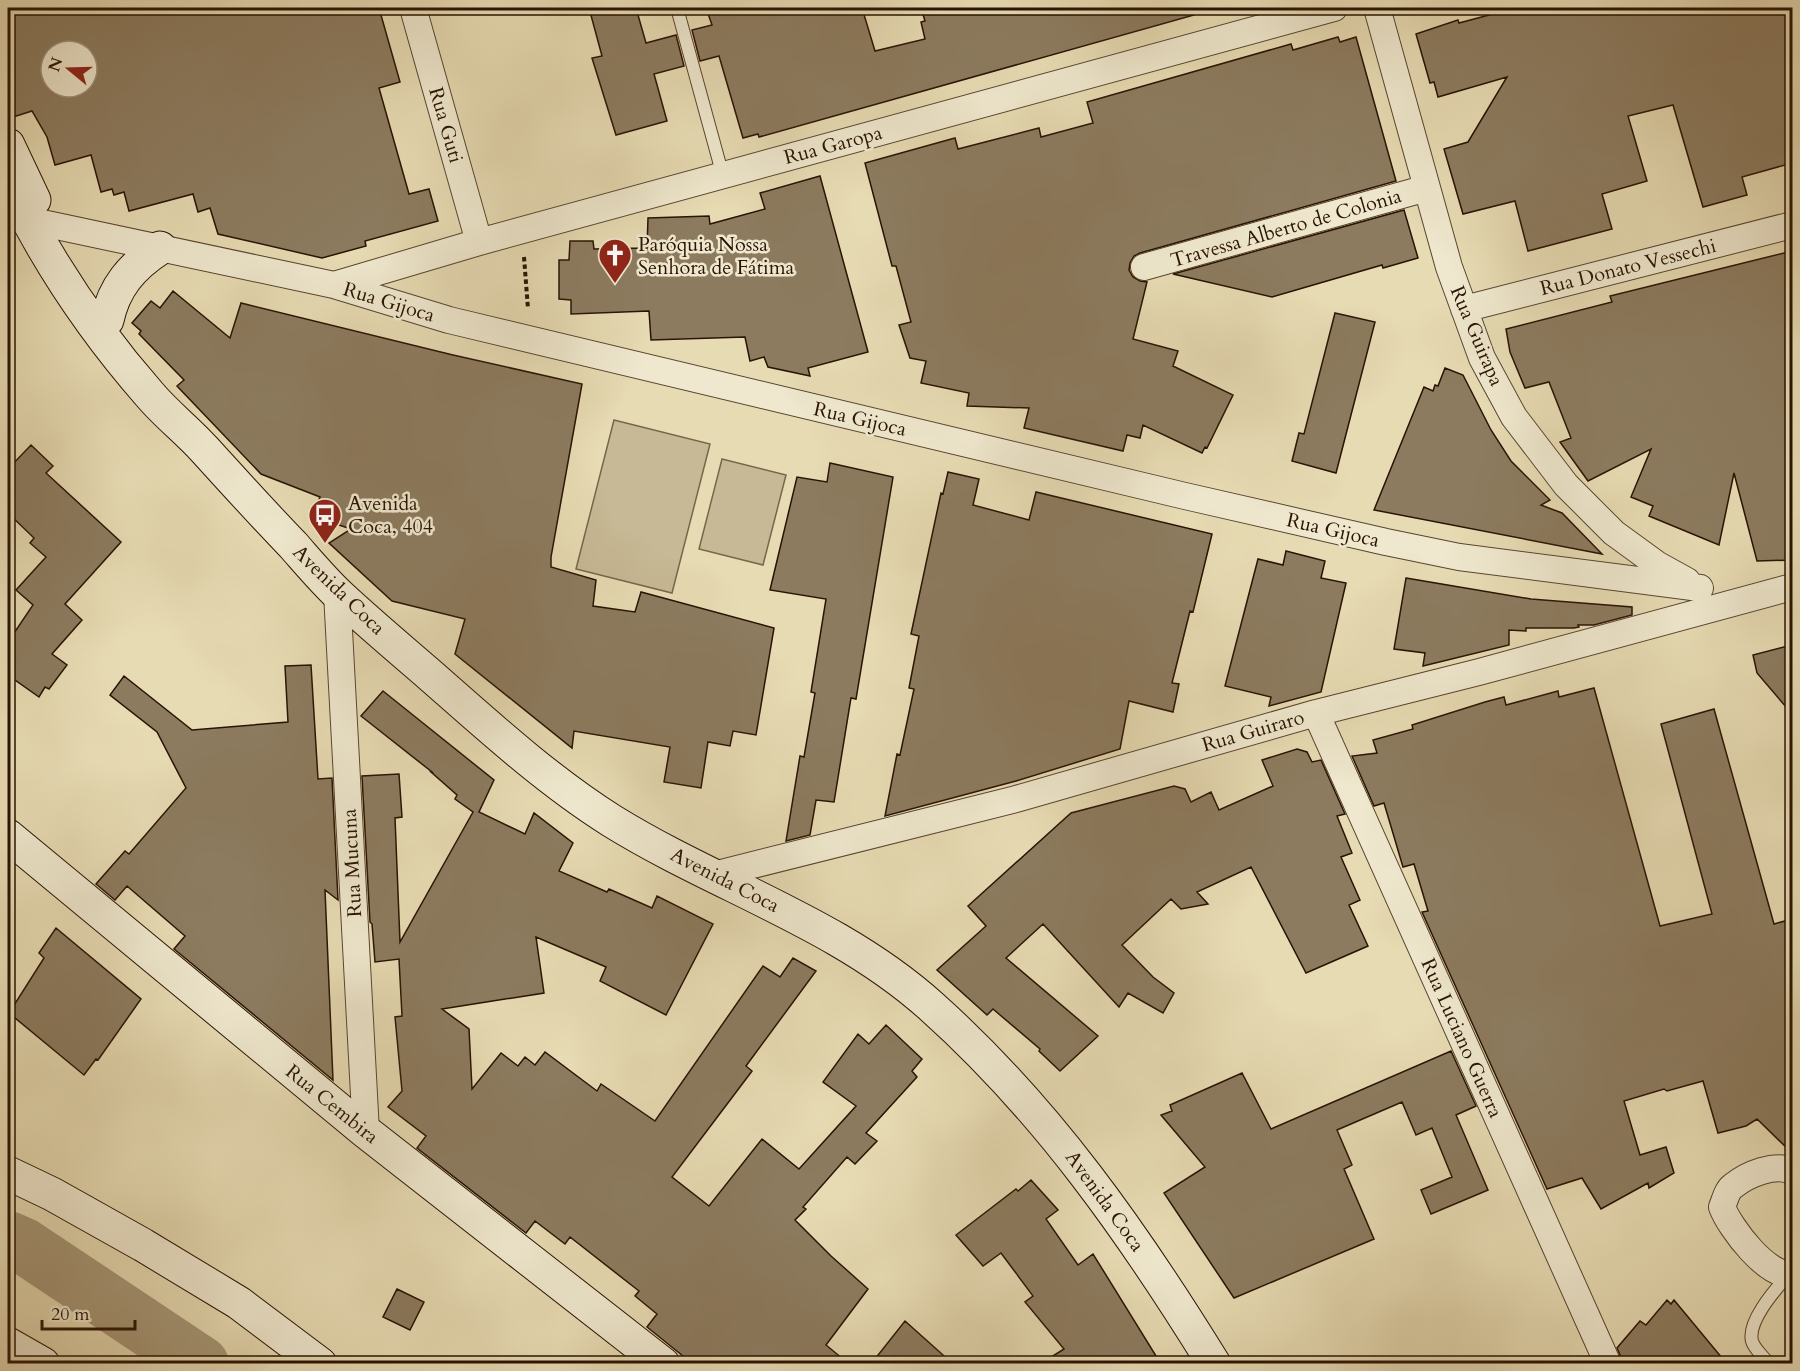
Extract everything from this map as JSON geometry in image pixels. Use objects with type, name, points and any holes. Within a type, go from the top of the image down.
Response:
[{"type":"street","name":"Rua Guti","points":[[413,8],[479,242]]},
{"type":"street","name":"Rua Garopa","points":[[334,285],[479,242],[1334,8]]},
{"type":"street","name":"Rua Guirapa","points":[[1377,8],[1449,267],[1482,358],[1514,417],[1566,485],[1614,533],[1658,565],[1730,604]]},
{"type":"street","name":"Avenida Coca","points":[[8,145],[26,219],[74,274],[171,401],[191,435]]},
{"type":"street","name":"Avenida Coca","points":[[8,181],[26,219],[56,271],[100,333],[153,398],[191,435],[337,593],[488,726],[565,788],[614,821],[833,936],[874,961],[930,1005],[992,1065],[1070,1152],[1124,1224],[1172,1295],[1214,1364]]},
{"type":"street","name":"Travessa Alberto de Colonia","points":[[1144,267],[1427,188]]},
{"type":"street","name":"Rua Gijoca","points":[[26,219],[334,285],[460,323],[1386,542],[1459,557],[1700,588]]},
{"type":"street","name":"Rua Donato Vessechi","points":[[1464,309],[1792,225]]},
{"type":"street","points":[[107,320],[110,303],[120,285],[145,258],[160,248]]},
{"type":"street","name":"Rua Guiraro","points":[[713,875],[1016,799],[1316,713],[1479,672],[1792,587]]},
{"type":"street","name":"Rua Mucuna","points":[[337,593],[366,1132]]},
{"type":"street","name":"Rua Luciano Guerra","points":[[1316,713],[1608,1364]]},
{"type":"street","name":"Rua Cembira","points":[[9,841],[366,1132],[663,1364]]},
{"type":"street","points":[[1790,1274],[1769,1267],[1733,1229],[1722,1207],[1731,1186],[1759,1172],[1776,1168],[1792,1171]]},
{"type":"street","points":[[8,1173],[52,1194],[239,1303],[320,1364]]},
{"type":"street","points":[[8,1344],[43,1364]]},
{"type":"lane","points":[[677,8],[723,176]]},
{"type":"lane","points":[[1770,1364],[1752,1343],[1752,1330],[1772,1294],[1790,1274]]},
{"type":"path","points":[[524,256],[529,316]]},
{"type":"shaded area","points":[[614,420],[710,444],[672,593],[576,569]]},
{"type":"shaded area","points":[[722,459],[786,475],[763,565],[699,549]]},
{"type":"building","points":[[8,8],[379,8],[400,82],[379,88],[409,194],[429,189],[438,221],[365,241],[366,246],[322,258],[218,234],[210,208],[198,212],[193,194],[129,211],[124,192],[114,195],[112,189],[101,192],[91,155],[55,165],[47,137],[32,111],[13,117],[8,105]]},
{"type":"building","points":[[589,8],[636,8],[646,43],[676,35],[684,66],[654,74],[667,121],[616,135],[592,58],[602,56]]},
{"type":"building","points":[[706,8],[862,8],[875,51],[925,39],[921,22],[925,21],[921,8],[1193,8],[1194,15],[759,137],[758,134],[743,138],[719,56],[700,61],[692,30],[712,25]]},
{"type":"building","points":[[1515,8],[1792,8],[1792,163],[1742,177],[1747,195],[1703,207],[1673,105],[1628,116],[1647,181],[1602,194],[1612,229],[1528,251],[1515,201],[1463,214],[1444,149],[1468,142],[1507,77],[1438,97],[1434,82],[1430,83],[1416,34],[1458,20],[1459,23]]},
{"type":"building","points":[[1338,37],[1340,42],[1356,37],[1396,181],[1140,253],[1134,256],[1130,263],[1129,270],[1133,277],[1147,282],[1133,339],[1178,351],[1173,366],[1233,395],[1207,448],[1205,447],[1202,453],[1143,425],[1140,438],[1127,435],[1123,451],[1024,428],[1029,408],[967,406],[969,393],[921,383],[926,361],[910,358],[899,325],[911,322],[896,266],[892,266],[865,163],[955,138],[958,149],[1039,128],[1041,137],[1093,123],[1087,102],[1291,44],[1293,50]]},
{"type":"building","name":"Paróquia Nossa Senhora de Fátima","points":[[820,176],[868,352],[808,368],[810,376],[768,367],[764,357],[750,361],[745,337],[651,340],[649,311],[571,314],[571,300],[559,299],[559,260],[569,260],[570,241],[593,241],[594,249],[647,248],[648,218],[709,216],[710,224],[765,209],[760,193]]},
{"type":"building","points":[[1404,210],[1418,258],[1383,268],[1382,265],[1272,297],[1173,274]]},
{"type":"building","points":[[1792,251],[1792,560],[1757,561],[1734,473],[1719,545],[1649,516],[1653,506],[1631,497],[1651,449],[1588,481],[1560,442],[1571,438],[1549,382],[1525,388],[1510,352],[1506,329],[1612,302],[1610,296]]},
{"type":"building","points":[[173,291],[230,338],[241,303],[582,384],[551,567],[596,580],[593,606],[635,612],[641,592],[774,628],[756,735],[733,731],[730,746],[708,742],[701,788],[664,782],[670,747],[574,731],[572,748],[455,654],[465,619],[392,601],[329,543],[351,529],[312,516],[320,497],[261,474],[177,386],[184,380],[139,334],[141,331],[132,323],[151,301],[160,308]]},
{"type":"building","points":[[1335,313],[1375,322],[1336,473],[1292,461],[1299,433],[1304,434]]},
{"type":"building","points":[[1445,368],[1463,375],[1491,430],[1511,461],[1550,500],[1541,505],[1562,513],[1602,554],[1374,510],[1424,387],[1433,391],[1435,385],[1438,386]]},
{"type":"building","points":[[31,445],[53,466],[46,473],[121,542],[65,604],[82,620],[52,654],[67,665],[49,689],[45,687],[39,697],[8,675],[8,642],[33,605],[16,590],[46,557],[30,543],[34,538],[8,513],[8,469]]},
{"type":"building","points":[[830,463],[893,477],[856,699],[851,698],[834,802],[816,800],[810,835],[786,841],[800,756],[804,757],[815,693],[811,692],[826,599],[770,590],[797,477],[827,482]]},
{"type":"building","points":[[948,472],[979,479],[973,505],[1029,520],[1036,492],[1212,534],[1193,612],[1190,611],[1172,683],[1179,684],[1173,712],[1129,701],[1120,749],[1016,781],[885,816],[897,754],[900,755],[914,689],[909,688],[919,636],[911,634],[941,493],[943,494]]},
{"type":"building","points":[[1286,551],[1325,561],[1321,578],[1346,583],[1321,692],[1269,706],[1271,697],[1225,686],[1258,559],[1283,565]]},
{"type":"building","points":[[1406,578],[1531,599],[1632,607],[1632,615],[1594,625],[1578,625],[1579,627],[1574,628],[1509,630],[1509,645],[1423,666],[1425,653],[1394,649]]},
{"type":"building","points":[[1792,645],[1792,714],[1757,673],[1753,655]]},
{"type":"building","points":[[311,665],[318,779],[332,778],[338,900],[325,890],[333,1080],[174,949],[185,936],[127,886],[115,900],[96,884],[125,851],[129,854],[186,788],[157,732],[110,695],[124,676],[192,730],[288,722],[285,666]]},
{"type":"building","points":[[1594,688],[1660,926],[1712,914],[1661,724],[1714,709],[1774,924],[1792,919],[1792,1153],[1757,1119],[1746,1126],[1718,1133],[1703,1081],[1667,1091],[1664,1089],[1624,1101],[1640,1155],[1666,1147],[1674,1173],[1649,1188],[1648,1183],[1601,1209],[1582,1178],[1547,1189],[1422,912],[1428,911],[1414,864],[1403,867],[1384,803],[1374,806],[1352,756],[1377,753],[1373,740],[1413,729],[1412,725],[1485,702],[1504,697],[1506,705],[1558,691],[1559,697]]},
{"type":"building","points":[[383,691],[494,780],[479,812],[525,834],[534,813],[573,843],[559,871],[652,908],[657,896],[713,924],[666,1015],[600,981],[606,967],[536,937],[544,993],[442,1009],[469,1029],[472,1089],[501,1053],[518,1066],[525,1057],[535,1065],[545,1052],[597,1091],[601,1084],[655,1121],[763,966],[780,977],[793,958],[816,971],[746,1066],[752,1071],[672,1177],[709,1206],[762,1139],[799,1169],[856,1106],[823,1082],[858,1034],[869,1044],[886,1025],[922,1059],[912,1071],[917,1077],[866,1133],[877,1141],[855,1164],[847,1157],[803,1207],[806,1209],[795,1220],[868,1289],[826,1345],[849,1364],[693,1364],[647,1327],[657,1314],[635,1296],[639,1291],[570,1237],[565,1244],[535,1221],[526,1233],[417,1148],[426,1136],[388,1107],[402,1091],[395,1017],[402,1016],[399,959],[375,962],[370,922],[362,776],[399,774],[402,817],[395,818],[400,942],[473,812],[455,799],[457,795],[432,772],[361,716]]},
{"type":"building","points":[[1297,749],[1307,752],[1312,762],[1321,760],[1345,814],[1337,816],[1352,853],[1341,857],[1360,900],[1349,905],[1368,946],[1306,973],[1251,867],[1197,892],[1208,904],[1181,909],[1171,899],[1122,945],[1153,977],[1174,993],[1163,1013],[1128,993],[1119,1007],[1043,924],[1006,958],[1098,1036],[1060,1071],[1039,1051],[1040,1049],[993,1009],[987,1015],[937,970],[986,926],[968,906],[1071,813],[1174,786],[1185,789],[1191,802],[1211,792],[1219,810],[1273,786],[1262,760]]},
{"type":"building","points":[[56,928],[141,999],[98,1060],[96,1059],[84,1075],[9,1013],[44,958],[39,953]]},
{"type":"building","points":[[1451,1051],[1476,1106],[1456,1115],[1488,1190],[1431,1214],[1421,1190],[1452,1177],[1432,1128],[1416,1135],[1402,1102],[1337,1130],[1352,1165],[1344,1169],[1374,1239],[1234,1298],[1164,1193],[1205,1167],[1161,1115],[1172,1111],[1170,1105],[1242,1073],[1271,1129]]},
{"type":"building","points":[[1031,1180],[1058,1210],[1046,1219],[1078,1265],[1093,1254],[1161,1364],[1040,1364],[1064,1349],[1025,1302],[1033,1296],[1001,1253],[983,1266],[956,1235]]},
{"type":"building","points":[[397,1289],[424,1302],[410,1330],[383,1317]]},
{"type":"building","points":[[1667,1300],[1671,1304],[1674,1300],[1727,1364],[1624,1364],[1617,1348],[1640,1321],[1646,1325]]},
{"type":"building","points":[[905,1321],[953,1364],[871,1364]]},
{"type":"waterway","points":[[8,1239],[24,1246],[201,1364]]},
{"type":"place","name":"Paróquia Nossa Senhora de Fátima","points":[[615,284]]},
{"type":"place","name":"Avenida Coca, 404","points":[[325,544]]}]
